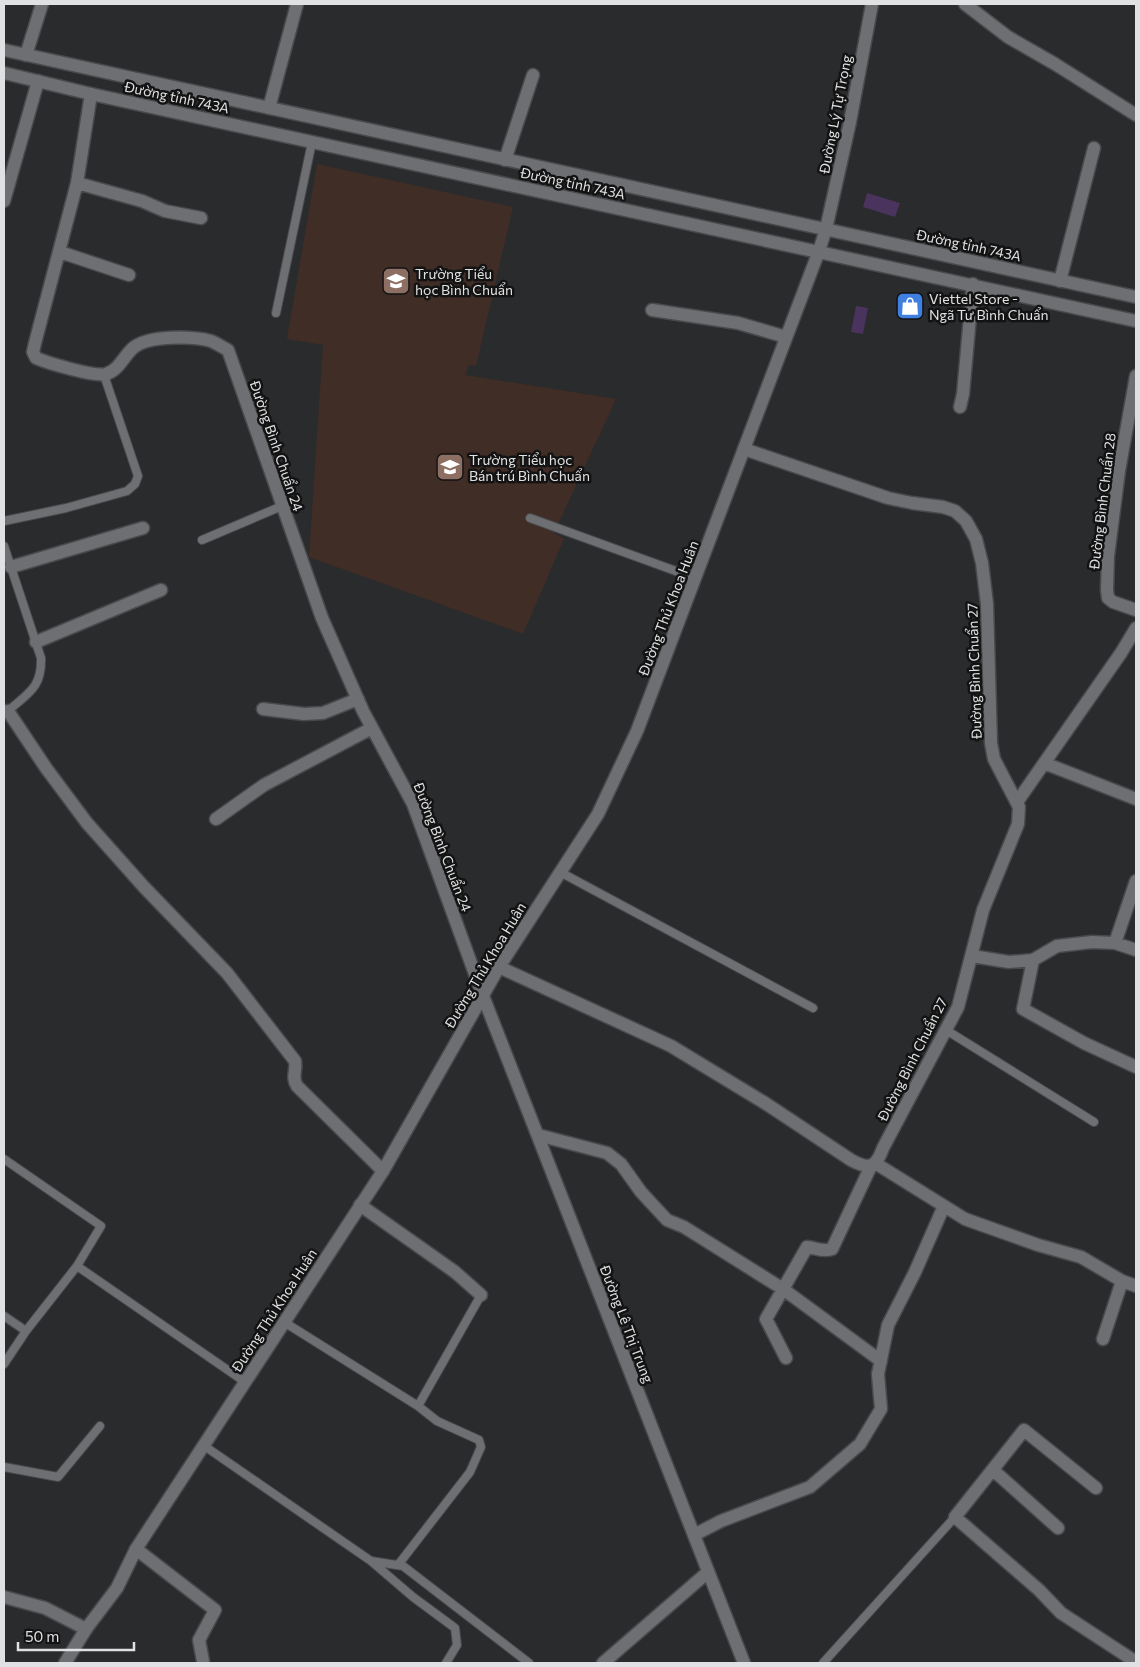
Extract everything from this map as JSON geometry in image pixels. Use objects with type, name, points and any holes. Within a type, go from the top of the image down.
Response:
[{"type":"street","points":[[26,55],[42,4]]},
{"type":"street","points":[[269,108],[296,4]]},
{"type":"street","name":"Đường Lý Tự Trọng","points":[[826,229],[850,122],[872,4]]},
{"type":"street","points":[[965,4],[1008,37],[1136,115]]},
{"type":"street","name":"Đường tỉnh 743A","points":[[4,50],[1136,297]]},
{"type":"street","name":"Đường tỉnh 743A","points":[[4,73],[91,94],[1136,320]]},
{"type":"street","points":[[505,160],[533,75]]},
{"type":"street","points":[[4,201],[38,81]]},
{"type":"street","points":[[91,94],[77,183],[33,352],[36,358],[49,364],[104,375]]},
{"type":"street","points":[[1060,281],[1094,148]]},
{"type":"street","points":[[77,183],[142,201],[166,211],[201,218]]},
{"type":"street","name":"Đường Thủ Khoa Huân","points":[[66,1663],[86,1629],[117,1588],[136,1549],[383,1171],[500,967],[598,814],[637,731],[826,229]]},
{"type":"street","points":[[60,252],[130,275]]},
{"type":"street","points":[[960,407],[963,394],[973,284]]},
{"type":"street","points":[[652,310],[738,323],[786,337]]},
{"type":"street","name":"Đường Bình Chuẩn 24","points":[[104,375],[115,371],[132,349],[141,342],[163,338],[186,338],[212,341],[228,350],[322,618],[372,728],[413,804],[483,996]]},
{"type":"street","name":"Đường Bình Chuẩn 28","points":[[1135,609],[1113,602],[1108,598],[1108,556],[1119,471],[1136,376]]},
{"type":"street","name":"Đường Bình Chuẩn 27","points":[[744,449],[888,498],[912,504],[943,507],[955,511],[966,521],[976,539],[982,564],[987,604],[991,742],[994,759],[1019,807],[1018,824],[984,910],[958,1007],[878,1160],[873,1164],[832,1249],[825,1251],[807,1247],[782,1288]]},
{"type":"street","points":[[11,567],[143,528]]},
{"type":"street","points":[[36,642],[161,590]]},
{"type":"street","points":[[1017,802],[1121,653],[1136,628]]},
{"type":"street","points":[[263,709],[304,714],[323,713],[358,699]]},
{"type":"street","points":[[6,712],[87,822],[144,887],[227,972],[295,1061],[294,1081],[297,1086],[383,1171]]},
{"type":"street","points":[[216,819],[264,785],[372,728]]},
{"type":"street","points":[[1044,763],[1136,799]]},
{"type":"street","points":[[1115,942],[1136,881]]},
{"type":"street","points":[[972,956],[1009,962],[1033,960],[1057,946],[1092,942],[1115,942],[1136,950]]},
{"type":"street","points":[[1033,960],[1023,1010],[1084,1043],[1136,1067]]},
{"type":"street","points":[[500,967],[671,1046],[765,1103],[851,1160],[862,1166],[873,1164],[965,1219],[1081,1258],[1122,1281],[1136,1286]]},
{"type":"street","name":"Đường Lê Thị Trung","points":[[483,996],[744,1663]]},
{"type":"street","points":[[538,1135],[607,1153],[621,1164],[641,1192],[668,1220],[684,1227],[782,1288],[881,1361]]},
{"type":"street","points":[[360,1205],[455,1272],[481,1295]]},
{"type":"street","points":[[694,1535],[721,1521],[810,1487],[860,1444],[881,1409],[878,1374],[888,1326],[915,1272],[944,1206]]},
{"type":"street","points":[[1102,1338],[1122,1281]]},
{"type":"street","points":[[782,1288],[766,1319],[786,1358]]},
{"type":"street","points":[[1096,1488],[1024,1430],[955,1517],[1039,1590],[1061,1613],[1136,1662]]},
{"type":"street","points":[[993,1470],[1058,1528]]},
{"type":"street","points":[[136,1549],[215,1610],[199,1640],[203,1661]]},
{"type":"street","points":[[603,1663],[708,1572]]},
{"type":"street","points":[[4,1597],[45,1608],[86,1629]]},
{"type":"lane","points":[[276,313],[312,142]]},
{"type":"lane","points":[[4,521],[66,508],[128,491],[134,484],[138,476],[104,375]]},
{"type":"lane","points":[[202,540],[282,506]]},
{"type":"lane","points":[[530,518],[695,578]]},
{"type":"lane","points":[[4,546],[41,658],[41,673],[35,687],[6,712]]},
{"type":"lane","points":[[560,872],[813,1008]]},
{"type":"lane","points":[[946,1030],[1094,1122]]},
{"type":"lane","points":[[4,1159],[101,1226],[76,1266],[26,1331],[4,1364]]},
{"type":"lane","points":[[76,1266],[244,1382]]},
{"type":"lane","points":[[418,1406],[481,1295]]},
{"type":"lane","points":[[4,1316],[26,1331]]},
{"type":"lane","points":[[284,1322],[418,1406],[437,1421],[479,1440],[481,1446],[470,1472],[398,1565]]},
{"type":"lane","points":[[4,1467],[58,1477],[100,1426]]},
{"type":"lane","points":[[204,1445],[371,1561],[412,1597],[455,1628],[457,1645],[446,1663]]},
{"type":"lane","points":[[823,1663],[955,1517]]},
{"type":"lane","points":[[371,1561],[403,1566],[529,1663]]},
{"type":"shaded area","name":"Trường Tiểu học Bán trú Bình Chuẩn","points":[[317,164],[513,207],[476,366],[469,365],[465,375],[616,399],[554,533],[564,539],[523,634],[309,557],[323,345],[287,339]]},
{"type":"building","points":[[867,193],[900,203],[895,217],[863,207]]},
{"type":"building","points":[[856,306],[868,308],[863,334],[851,332]]},
{"type":"place","name":"Trường Tiểu học Bình Chuẩn","points":[[396,281]]},
{"type":"place","name":"Viettel Store - Ngã Tư Bình Chuẩn","points":[[910,306]]},
{"type":"place","name":"Trường Tiểu học Bán trú Bình Chuẩn","points":[[450,467]]}]
